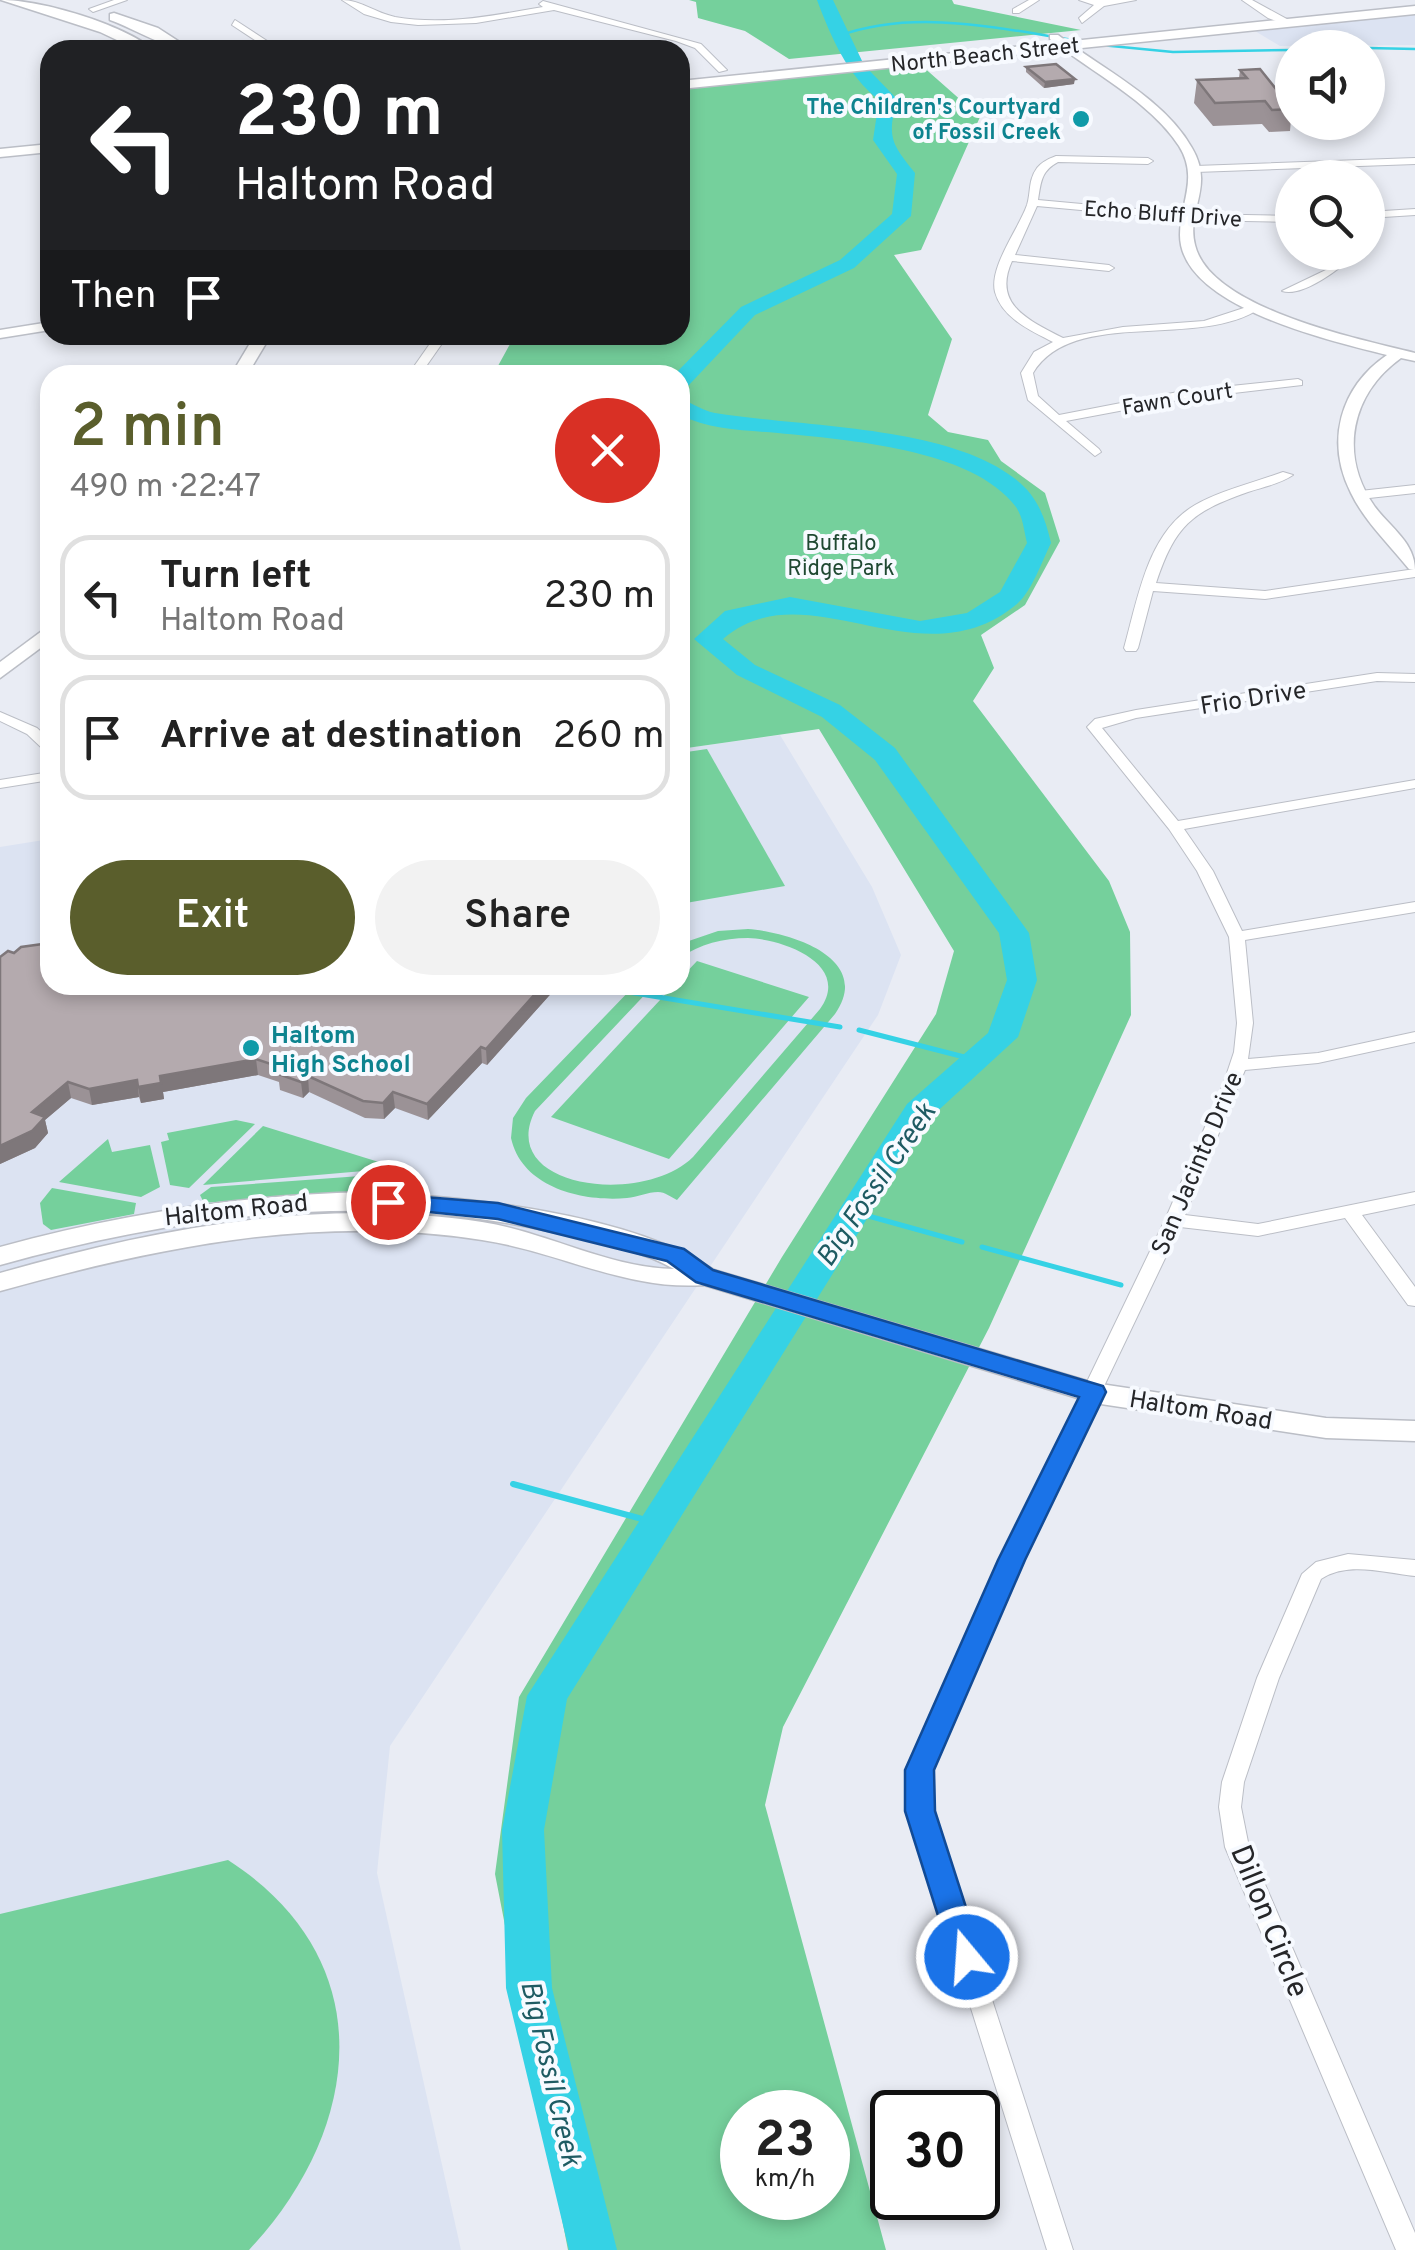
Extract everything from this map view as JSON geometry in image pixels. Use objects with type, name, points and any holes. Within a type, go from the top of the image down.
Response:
[{"type":"main road","points":[[7,0],[105,29],[128,40]]},
{"type":"main road","points":[[56,0],[93,9],[168,40]]},
{"type":"main road","name":"North Beach Street","points":[[690,84],[923,55],[1122,40],[1415,2]]},
{"type":"main road","name":"North Beach Street","points":[[923,55],[1027,40],[1066,42],[1102,32],[1270,16],[1288,19],[1415,10]]},
{"type":"main road","name":"North Beach Street","points":[[690,73],[798,68]]},
{"type":"main road","points":[[0,142],[40,139]]},
{"type":"main road","points":[[0,153],[40,149]]},
{"type":"main road","points":[[0,672],[40,640]]},
{"type":"main road","name":"Haltom Road","points":[[0,1256],[33,1259],[87,1255],[200,1232],[420,1218],[555,1246],[662,1277],[705,1276],[1094,1392],[1326,1428],[1415,1431]]},
{"type":"main road","name":"Haltom Road","points":[[0,1282],[33,1259]]},
{"type":"street","points":[[93,9],[122,0]]},
{"type":"street","points":[[346,0],[374,15],[422,21],[494,19],[554,7]]},
{"type":"street","points":[[533,0],[676,40]]},
{"type":"street","points":[[1016,11],[1035,0]]},
{"type":"street","points":[[1082,0],[1101,4],[1132,0]]},
{"type":"street","points":[[1246,0],[1270,16]]},
{"type":"street","points":[[1266,0],[1288,19]]},
{"type":"street","points":[[1082,20],[1101,4]]},
{"type":"street","points":[[235,23],[262,40]]},
{"type":"street","points":[[1066,42],[1183,143],[1196,169],[1196,202],[1187,242],[1194,260],[1225,290],[1256,307],[1327,335],[1407,355]]},
{"type":"street","points":[[690,44],[698,46],[722,70]]},
{"type":"street","points":[[1060,341],[1028,323],[1002,298],[999,277],[1034,200],[1036,178],[1050,161],[1148,161]]},
{"type":"street","points":[[1196,169],[1415,161]]},
{"type":"street","name":"Echo Bluff Drive","points":[[1034,200],[1191,217],[1275,219]]},
{"type":"street","points":[[1385,214],[1415,212]]},
{"type":"street","points":[[1008,257],[1109,268]]},
{"type":"street","points":[[1287,291],[1334,270]]},
{"type":"street","points":[[1095,452],[1032,397],[1026,380],[1033,361],[1060,341],[1106,332],[1202,324],[1256,307]]},
{"type":"street","points":[[0,334],[40,328]]},
{"type":"street","points":[[1407,355],[1377,368],[1350,402],[1346,446],[1349,471],[1360,496],[1415,565]]},
{"type":"street","name":"Fawn Court","points":[[1056,419],[1183,395],[1298,383]]},
{"type":"street","points":[[1130,648],[1164,546],[1182,520],[1287,475]]},
{"type":"street","points":[[1360,496],[1415,489]]},
{"type":"street","points":[[1150,587],[1265,596],[1415,574]]},
{"type":"street","name":"Frio Drive","points":[[1094,727],[1100,722],[1136,714],[1390,676],[1415,678]]},
{"type":"street","points":[[0,716],[40,739]]},
{"type":"street","name":"San Jacinto Drive","points":[[1060,2250],[920,1811],[919,1770],[1011,1560],[1174,1220],[1238,1065],[1245,1024],[1237,938],[1205,871],[1094,727]]},
{"type":"street","points":[[0,784],[40,778]]},
{"type":"street","points":[[1174,826],[1415,784]]},
{"type":"street","points":[[1237,938],[1415,907]]},
{"type":"street","points":[[1238,1065],[1318,1058],[1415,1037]]},
{"type":"street","points":[[1174,1220],[1258,1230],[1415,1198]]},
{"type":"street","points":[[1350,1212],[1415,1300]]},
{"type":"street","name":"Dillon Circle","points":[[1409,2250],[1237,1847],[1230,1807],[1233,1782],[1268,1678],[1312,1574],[1323,1564],[1336,1562],[1415,1568]]},
{"type":"shaded area","points":[[1415,15],[1415,45],[1385,45],[1385,30],[1275,30],[1275,43],[1255,31]]},
{"type":"shaded area","points":[[780,735],[872,887],[901,955],[878,1015],[390,1746],[377,1873],[461,2250],[0,2250],[0,847],[40,841],[40,995],[690,995],[690,748]]},
{"type":"green space","points":[[689,0],[952,0],[954,4],[1081,30],[789,59],[745,31],[698,18],[696,2]]},
{"type":"green space","name":"Buffalo Ridge Park","points":[[921,65],[980,117],[921,250],[894,255],[952,339],[928,415],[948,432],[988,440],[1001,461],[1045,493],[1060,541],[1025,605],[981,635],[994,668],[973,701],[1109,881],[1130,932],[1131,1015],[989,1328],[783,1727],[765,1805],[842,2090],[720,2090],[720,2220],[850,2220],[850,2118],[870,2191],[870,2220],[878,2220],[886,2250],[568,2250],[495,1874],[519,1697],[782,1257],[936,1014],[954,951],[819,729],[690,748],[690,365],[498,365],[510,345],[690,345],[690,88]]},
{"type":"green space","points":[[707,749],[785,886],[690,902],[690,752]]},
{"type":"green space","points":[[718,931],[765,931],[804,942],[822,952],[836,963],[844,978],[844,994],[835,1014],[677,1200],[658,1192],[627,1198],[592,1197],[541,1180],[517,1155],[511,1138],[513,1118],[526,1098],[625,995],[645,995],[535,1111],[528,1137],[536,1158],[554,1173],[580,1182],[641,1182],[670,1173],[693,1157],[820,1009],[828,993],[827,979],[821,967],[795,949],[748,938],[730,939],[690,952],[690,941]]},
{"type":"green space","points":[[697,961],[809,997],[669,1159],[551,1117],[665,995],[690,995],[690,968]]},
{"type":"green space","points":[[236,1120],[255,1124],[189,1188],[170,1185],[161,1142],[169,1140],[167,1133]]},
{"type":"green space","points":[[263,1126],[398,1168],[203,1185]]},
{"type":"green space","points":[[108,1139],[112,1152],[150,1145],[160,1187],[141,1197],[59,1182]]},
{"type":"green space","points":[[402,1173],[398,1189],[386,1194],[299,1195],[204,1203],[200,1195],[211,1187]]},
{"type":"green space","points":[[52,1188],[136,1203],[134,1214],[51,1230],[43,1224],[40,1203]]},
{"type":"green space","points":[[228,1860],[278,1900],[312,1945],[333,1994],[339,2046],[333,2099],[316,2151],[287,2202],[249,2250],[0,2250],[0,1914]]},
{"type":"building","points":[[1056,64],[1075,79],[1045,82],[1026,67]]},
{"type":"building","points":[[1260,69],[1275,88],[1275,110],[1265,101],[1215,103],[1197,80],[1247,78],[1240,70]]},
{"type":"building","name":"Haltom High School","points":[[40,944],[40,995],[534,995],[486,1049],[481,1047],[427,1104],[393,1092],[383,1103],[363,1101],[308,1076],[301,1082],[278,1074],[283,1068],[256,1059],[160,1076],[161,1083],[138,1087],[137,1080],[89,1089],[68,1082],[32,1112],[45,1117],[32,1131],[0,1146],[0,957],[21,947]]},
{"type":"waterway","name":"Big Fossil Creek","points":[[690,371],[748,311],[847,264],[901,216],[906,173],[885,147],[881,132],[888,99],[857,67],[825,0]]},
{"type":"waterway","points":[[839,36],[898,23],[928,22],[1080,41]]},
{"type":"waterway","points":[[1101,45],[1173,52],[1275,50]]},
{"type":"waterway","points":[[1385,48],[1415,49]]},
{"type":"waterway","name":"Big Fossil Creek","points":[[593,2250],[529,1988],[523,1830],[547,1696],[918,1111],[1002,1037],[1022,980],[1014,933],[885,754],[831,711],[746,670],[707,639],[734,616],[790,604],[920,629],[975,619],[1010,597],[1039,543],[1028,506],[1006,483],[972,464],[929,450],[830,432],[705,419],[690,411]]},
{"type":"waterway","points":[[646,995],[840,1027]]},
{"type":"waterway","points":[[859,1030],[976,1060]]},
{"type":"waterway","points":[[854,1212],[962,1242]]},
{"type":"waterway","points":[[982,1247],[1121,1285]]},
{"type":"waterway","points":[[513,1484],[657,1523]]},
{"type":"place","name":"The Children's Courtyard of Fossil Creek","points":[[1081,119]]},
{"type":"place","name":"Haltom High School","points":[[251,1048]]},
{"type":"route","points":[[388,1202],[446,1204],[562,1224],[675,1255],[705,1276],[1094,1392],[1011,1560],[919,1770],[920,1811],[967,1957]]}]
